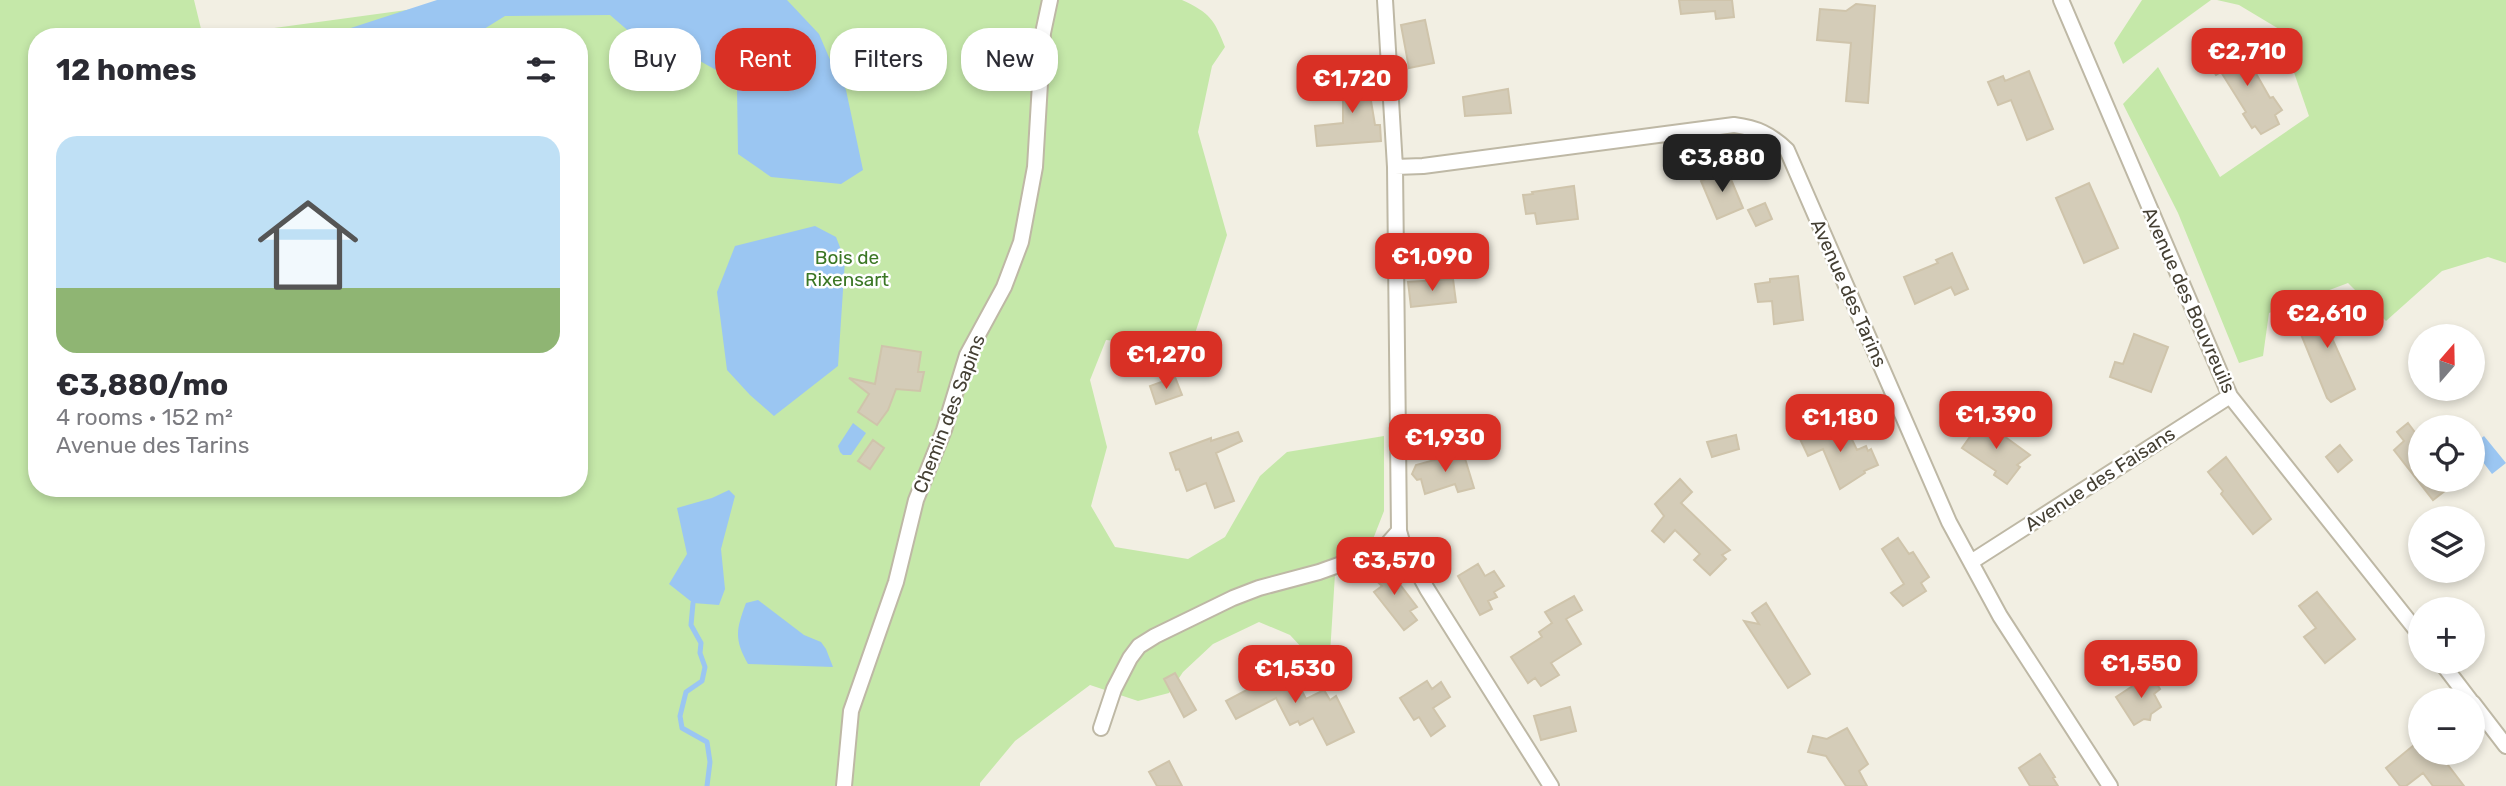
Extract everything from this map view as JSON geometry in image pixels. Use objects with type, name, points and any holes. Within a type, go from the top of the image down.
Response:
[{"type":"street","name":"Chemin des Sapins","points":[[844,786],[851,711],[896,582],[916,500],[944,430],[967,355],[1004,287],[1021,242],[1035,167],[1043,33],[1050,0]]},
{"type":"street","points":[[1385,0],[1395,167],[1399,531],[1403,545],[1427,589],[1552,786]]},
{"type":"street","name":"Avenue des Bouvreuils","points":[[2061,0],[2230,396],[2408,620]]},
{"type":"street","name":"Avenue des Tarins","points":[[1395,167],[1423,166],[1734,125],[1755,128],[1773,136],[1787,150],[1949,522],[2000,616],[2110,786]]},
{"type":"street","name":"Avenue des Faisans","points":[[1971,562],[2230,396]]},
{"type":"street","points":[[1101,727],[1117,681],[1139,646],[1233,598],[1319,572],[1384,548],[1399,531]]},
{"type":"street","points":[[2451,674],[2462,688]]},
{"type":"street","points":[[2485,718],[2506,746]]},
{"type":"green space","name":"Bois de Rixensart","points":[[0,0],[194,0],[201,28],[28,28],[28,497],[588,497],[588,28],[275,28],[480,0],[1182,0],[1205,13],[1218,30],[1225,47],[1212,66],[1198,132],[1227,235],[1190,349],[1106,340],[1090,380],[1107,447],[1091,506],[1115,547],[1188,559],[1225,537],[1260,476],[1287,452],[1384,436],[1384,511],[1368,552],[1335,574],[1330,654],[1317,664],[1290,635],[1259,622],[1213,644],[1183,672],[1169,693],[1138,701],[1090,685],[1015,741],[980,786],[0,786]]},
{"type":"green space","points":[[2142,0],[2211,0],[2123,64],[2114,43]]},
{"type":"green space","points":[[2217,0],[2506,0],[2506,263],[2488,257],[2442,271],[2386,321],[2348,283],[2269,313],[2263,356],[2239,363],[2178,213],[2123,104],[2158,67],[2220,177],[2309,116],[2279,29],[2239,5]]},
{"type":"water","points":[[437,0],[787,0],[813,28],[715,28],[715,69],[701,62],[701,28],[625,28],[610,15],[505,16],[486,28],[351,28]]},
{"type":"water","points":[[816,31],[830,60],[830,91],[846,91],[863,170],[841,184],[771,177],[738,154],[737,91],[816,91]]},
{"type":"water","points":[[815,226],[836,237],[845,260],[838,366],[774,416],[727,370],[717,292],[735,246]]},
{"type":"water","points":[[853,423],[866,433],[851,455],[843,455],[838,446]]},
{"type":"water","points":[[2485,437],[2506,463],[2492,474],[2485,465]]},
{"type":"water","points":[[729,490],[735,496],[721,549],[725,589],[719,605],[693,603],[669,584],[687,554],[677,508]]},
{"type":"water","points":[[758,600],[804,635],[821,642],[833,667],[748,664],[740,648],[740,620],[746,603]]},
{"type":"building","points":[[1679,0],[1732,0],[1734,17],[1716,19],[1715,11],[1681,14]]},
{"type":"building","points":[[1856,4],[1875,6],[1868,103],[1846,101],[1851,43],[1817,40],[1820,9],[1846,11]]},
{"type":"building","points":[[1425,20],[1434,63],[1409,68],[1401,25]]},
{"type":"building","points":[[2238,42],[2270,98],[2273,97],[2282,110],[2275,115],[2279,124],[2261,134],[2255,126],[2252,128],[2243,114],[2246,112],[2221,72],[2216,75],[2207,61]]},
{"type":"building","points":[[2029,71],[2053,129],[2027,140],[2011,100],[1998,105],[1988,82],[2003,76],[2005,81]]},
{"type":"building","points":[[1372,76],[1373,95],[1370,95],[1375,125],[1380,125],[1381,141],[1317,146],[1315,126],[1343,123],[1343,94],[1335,94],[1335,79]]},
{"type":"building","points":[[1508,89],[1511,113],[1465,116],[1463,97]]},
{"type":"building","points":[[1727,170],[1743,208],[1717,219],[1701,181]]},
{"type":"building","points":[[2089,183],[2118,248],[2084,263],[2056,198]]},
{"type":"building","points":[[1574,186],[1578,219],[1537,224],[1535,213],[1526,214],[1523,195]]},
{"type":"building","points":[[1765,203],[1772,219],[1756,226],[1748,210]]},
{"type":"building","points":[[1952,253],[1968,289],[1955,295],[1951,287],[1915,304],[1904,277],[1938,263],[1936,260]]},
{"type":"building","points":[[1798,276],[1803,320],[1774,324],[1772,301],[1758,302],[1755,284],[1770,282],[1770,279]]},
{"type":"building","points":[[1453,279],[1456,302],[1411,307],[1408,282]]},
{"type":"building","points":[[2341,296],[2349,315],[2326,325],[2355,389],[2331,402],[2298,327],[2318,318],[2314,308]]},
{"type":"building","points":[[2134,334],[2168,347],[2151,392],[2110,377],[2115,362],[2123,364]]},
{"type":"building","points":[[882,346],[921,352],[918,372],[924,372],[920,391],[896,389],[888,410],[877,425],[858,412],[869,394],[849,378],[875,384]]},
{"type":"building","points":[[1175,377],[1182,395],[1156,404],[1150,386]]},
{"type":"building","points":[[1982,420],[2030,455],[2017,465],[2020,467],[2007,484],[1994,475],[1996,471],[1962,448]]},
{"type":"building","points":[[2408,423],[2408,468],[2394,450],[2404,441],[2397,432]]},
{"type":"building","points":[[1845,425],[1857,450],[1866,446],[1868,451],[1871,449],[1878,465],[1864,471],[1865,473],[1840,489],[1823,449],[1808,456],[1799,437],[1826,426],[1829,433]]},
{"type":"building","points":[[1238,432],[1242,441],[1216,453],[1234,501],[1215,508],[1206,483],[1187,491],[1170,453],[1211,438],[1211,441]]},
{"type":"building","points":[[1736,435],[1739,449],[1712,457],[1707,442]]},
{"type":"building","points":[[873,440],[884,448],[870,469],[858,461]]},
{"type":"building","points":[[2340,445],[2352,460],[2338,472],[2326,457]]},
{"type":"building","points":[[1463,452],[1474,488],[1458,492],[1455,484],[1425,494],[1421,479],[1417,480],[1412,474],[1416,465]]},
{"type":"building","points":[[2226,457],[2271,519],[2253,534],[2221,494],[2223,491],[2208,472]]},
{"type":"building","points":[[1680,479],[1692,492],[1681,503],[1730,550],[1722,555],[1726,559],[1710,575],[1694,560],[1700,554],[1675,530],[1664,542],[1652,531],[1664,516],[1655,504]]},
{"type":"building","points":[[2427,492],[2443,492],[2433,500]]},
{"type":"building","points":[[1898,538],[1909,554],[1913,552],[1929,577],[1921,583],[1926,591],[1903,606],[1891,593],[1904,584],[1882,549]]},
{"type":"building","points":[[1383,562],[1417,607],[1410,611],[1417,620],[1404,630],[1374,592],[1382,586],[1369,574]]},
{"type":"building","points":[[1478,564],[1485,576],[1494,571],[1504,586],[1494,592],[1497,597],[1488,601],[1492,609],[1480,615],[1458,576]]},
{"type":"building","points":[[2317,592],[2355,639],[2325,663],[2304,637],[2316,628],[2299,606]]},
{"type":"building","points":[[1574,596],[1582,610],[1566,619],[1581,644],[1551,663],[1559,675],[1541,686],[1535,678],[1528,683],[1511,657],[1542,637],[1539,632],[1552,623],[1545,612]]},
{"type":"building","points":[[1766,603],[1810,674],[1788,688],[1744,621],[1759,624],[1752,613]]},
{"type":"building","points":[[1290,667],[1306,699],[1324,690],[1330,700],[1336,696],[1354,732],[1327,745],[1313,718],[1300,725],[1298,721],[1290,725],[1276,698],[1236,719],[1226,701]]},
{"type":"building","points":[[1175,673],[1196,710],[1184,717],[1164,679]]},
{"type":"building","points":[[2151,674],[2160,689],[2154,694],[2161,707],[2151,714],[2150,720],[2144,719],[2134,725],[2116,697]]},
{"type":"building","points":[[1427,681],[1432,689],[1441,682],[1450,697],[1433,708],[1445,726],[1431,736],[1419,717],[1414,720],[1400,698]]},
{"type":"building","points":[[1570,707],[1576,731],[1541,740],[1534,716]]},
{"type":"building","points":[[1847,728],[1868,764],[1859,771],[1867,786],[1846,786],[1826,756],[1808,752],[1813,736],[1827,739]]},
{"type":"building","points":[[2408,750],[2408,765],[2448,765],[2464,786],[2433,786],[2423,773],[2406,786],[2400,786],[2386,768]]},
{"type":"building","points":[[2040,754],[2058,786],[2030,786],[2019,768]]},
{"type":"building","points":[[1169,761],[1182,786],[1157,786],[1149,772]]},
{"type":"waterway","points":[[693,603],[691,625],[701,643],[700,653],[705,667],[702,681],[686,692],[680,716],[682,728],[707,742],[710,762],[707,786]]}]
